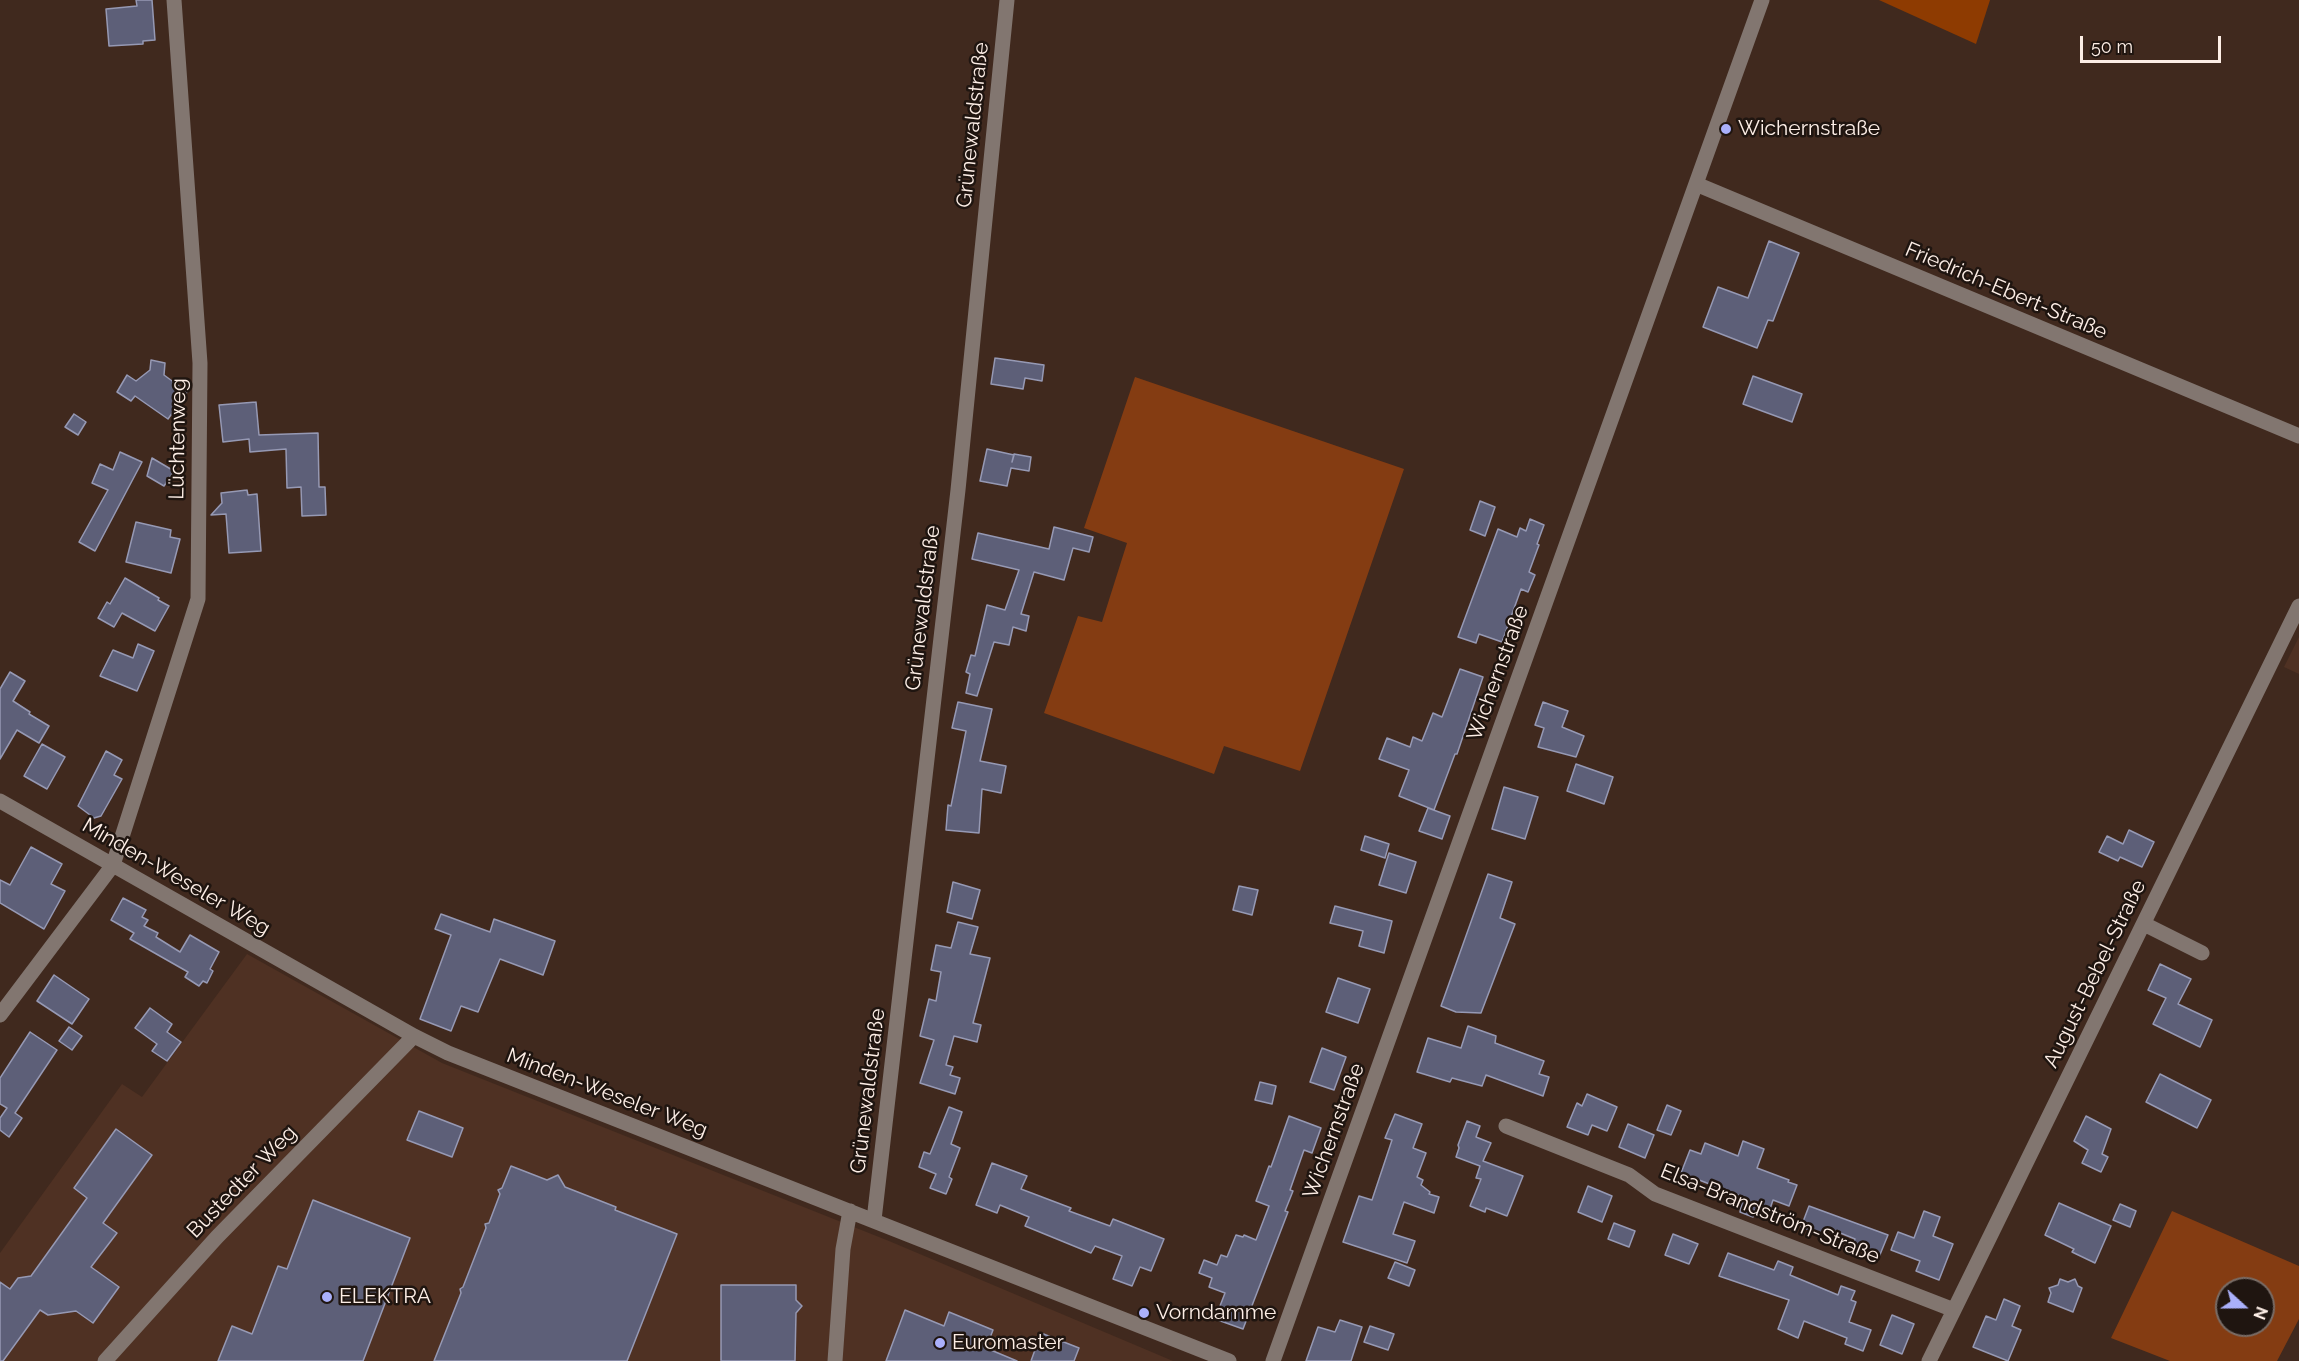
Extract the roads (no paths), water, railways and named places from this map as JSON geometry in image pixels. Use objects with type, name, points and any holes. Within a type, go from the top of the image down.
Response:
[{"type":"street","name":"Lüchtenweg","points":[[0,1015],[113,865],[198,598],[200,363],[174,0]]},
{"type":"street","name":"Grünewaldstraße","points":[[874,1220],[958,490],[1006,0]]},
{"type":"street","name":"Wichernstraße","points":[[1274,1361],[1762,0]]},
{"type":"street","name":"Friedrich-Ebert-Straße","points":[[1696,184],[2299,436]]},
{"type":"street","name":"August-Bebel-Straße","points":[[1929,1361],[2299,606]]},
{"type":"street","name":"Minden-Weseler Weg","points":[[0,801],[414,1036],[458,1057],[1229,1361]]},
{"type":"street","points":[[2144,924],[2202,953]]},
{"type":"street","name":"Bustedter Weg","points":[[105,1361],[217,1237],[414,1036]]},
{"type":"street","name":"Elsa-Brandström-Straße","points":[[1506,1126],[1629,1175],[1655,1194],[1954,1310]]},
{"type":"street","points":[[835,1361],[843,1248],[850,1211]]},
{"type":"place","name":"Wichernstraße","points":[[1726,129]]},
{"type":"place","name":"ELEKTRA","points":[[327,1297]]},
{"type":"place","name":"Vorndamme","points":[[1144,1313]]},
{"type":"place","name":"Euromaster","points":[[940,1343]]}]
